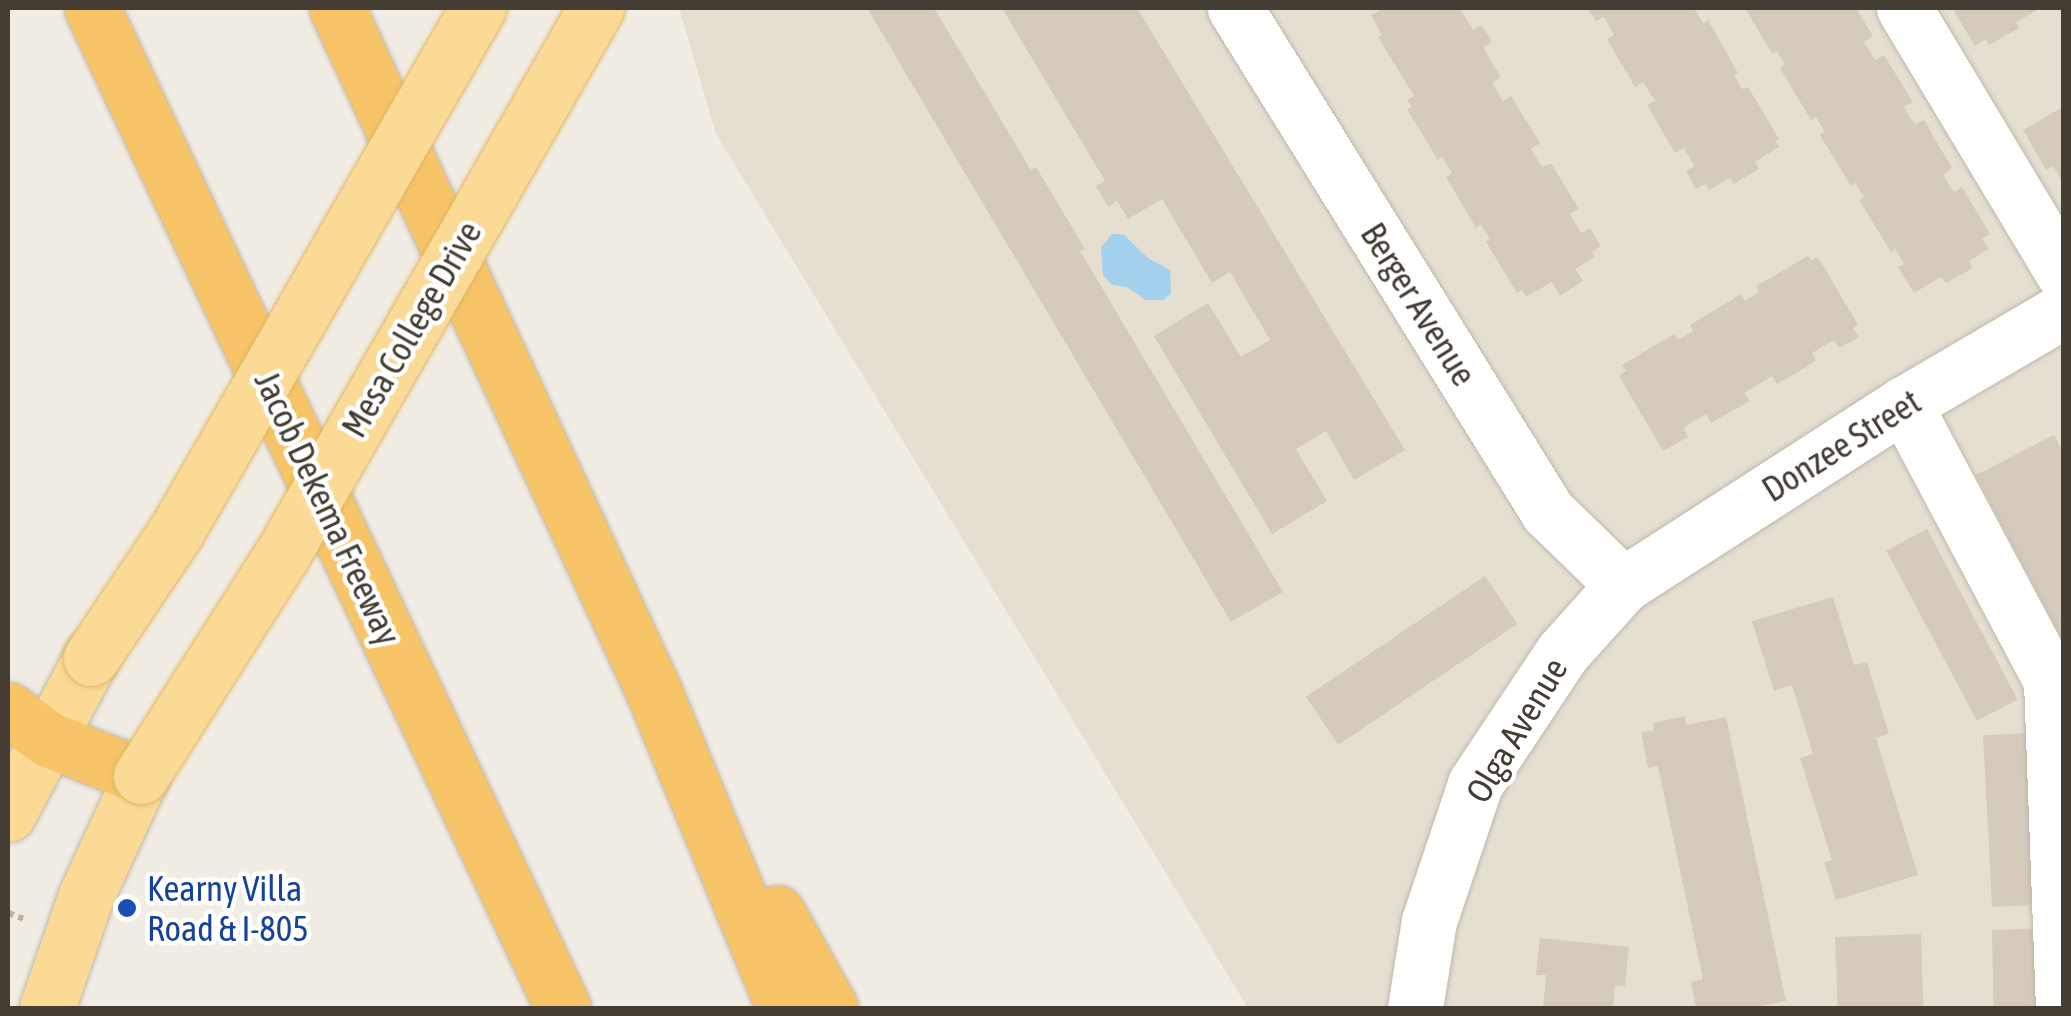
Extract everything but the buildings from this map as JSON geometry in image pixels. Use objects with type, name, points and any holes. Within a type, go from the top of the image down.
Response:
[{"type":"highway","name":"Jacob Dekema Freeway","points":[[92,8],[563,1008]]},
{"type":"highway","points":[[338,8],[654,692],[784,1008]]},
{"type":"highway","points":[[654,692],[830,1008]]},
{"type":"highway","points":[[28,724],[140,776]]},
{"type":"main road","points":[[8,814],[28,724],[92,658],[177,530],[478,8]]},
{"type":"main road","name":"Mesa College Drive","points":[[53,988],[140,776],[282,555],[596,8]]},
{"type":"street","name":"Berger Avenue","points":[[1235,8],[1548,512],[1622,585]]},
{"type":"street","points":[[1904,8],[2064,274]]},
{"type":"street","name":"Donzee Street","points":[[1622,585],[1904,404],[2064,310]]},
{"type":"street","points":[[1904,404],[2052,681],[2064,1008]]},
{"type":"street","name":"Olga Avenue","points":[[1416,1008],[1429,921],[1475,784],[1562,652],[1622,585]]},
{"type":"shaded area","points":[[679,8],[2063,8],[2063,1008],[1248,1008],[716,134]]},
{"type":"water","points":[[1112,234],[1124,235],[1148,258],[1170,270],[1171,293],[1163,300],[1146,300],[1127,287],[1112,285],[1103,275],[1101,247]]},
{"type":"place","name":"Kearny Villa Road & I-805","points":[[127,908]]}]
